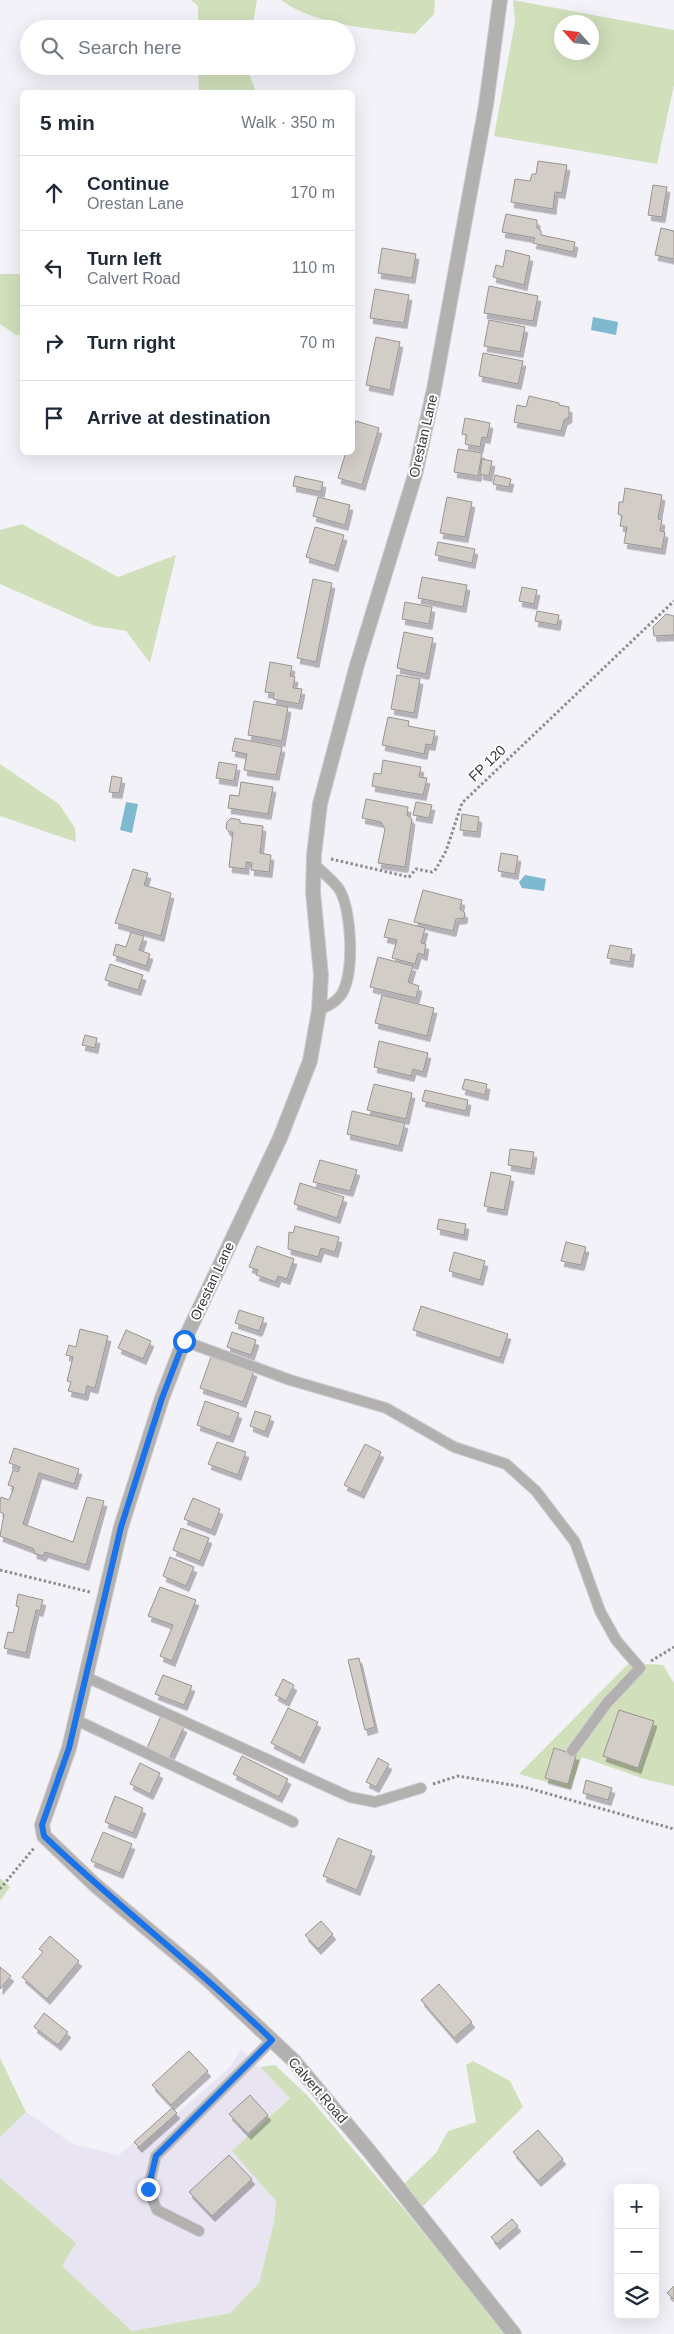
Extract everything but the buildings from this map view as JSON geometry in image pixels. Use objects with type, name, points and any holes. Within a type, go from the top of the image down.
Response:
[{"type":"street","name":"Orestan Lane","points":[[44,1836],[42,1825],[44,1816],[63,1769],[121,1527],[162,1398],[184,1341],[297,1100],[310,1060],[319,1010],[321,975],[313,892],[314,860],[324,781],[362,646],[414,475],[434,389],[486,105],[500,0]]},
{"type":"street","name":"Calvert Road","points":[[44,1836],[95,1885],[207,1979],[293,2060],[370,2152],[514,2334]]},
{"type":"lane","points":[[314,860],[339,889],[348,916],[349,934],[346,983],[342,994],[334,1003],[319,1010]]},
{"type":"lane","points":[[184,1341],[290,1380],[386,1408],[454,1446],[506,1464],[548,1504],[575,1542],[600,1611],[616,1640],[640,1668],[607,1703],[572,1751]]},
{"type":"lane","points":[[86,1677],[350,1797],[375,1802],[421,1788]]},
{"type":"lane","points":[[76,1720],[293,1822]]},
{"type":"lane","points":[[198,2231],[157,2210],[148,2189],[156,2156],[272,2040]]},
{"type":"path","name":"FP 120","points":[[314,860],[408,877],[416,869],[432,872],[436,870],[446,851],[462,803],[674,601]]},
{"type":"path","points":[[0,1570],[105,1595]]},
{"type":"path","points":[[640,1668],[674,1647]]},
{"type":"path","points":[[421,1788],[458,1776],[524,1787],[674,1829]]},
{"type":"path","points":[[0,1890],[44,1836]]},
{"type":"shaded area","points":[[241,2049],[290,2097],[233,2151],[276,2201],[274,2222],[259,2283],[230,2313],[132,2331],[62,2266],[75,2243],[0,2178],[0,2137],[26,2112],[73,2144],[119,2155],[134,2142],[139,2147],[231,2066]]},
{"type":"green space","points":[[191,0],[257,0],[254,20],[198,20],[198,6]]},
{"type":"green space","points":[[281,0],[435,0],[434,14],[415,34],[363,28],[355,26],[355,20],[327,20],[295,8]]},
{"type":"green space","points":[[513,0],[594,15],[554,15],[554,60],[599,60],[599,16],[674,30],[674,85],[657,164],[494,136],[515,22]]},
{"type":"green space","points":[[198,75],[249,75],[255,90],[199,90]]},
{"type":"green space","points":[[0,274],[20,274],[20,334],[16,335],[0,324]]},
{"type":"green space","points":[[22,524],[118,577],[176,555],[150,663],[126,631],[95,626],[0,584],[0,530]]},
{"type":"green space","points":[[0,764],[59,804],[75,828],[76,842],[0,816]]},
{"type":"green space","points":[[629,1663],[663,1665],[674,1683],[674,1786],[644,1779],[582,1757],[570,1789],[519,1774]],"holes":[[[619,1710],[653,1722],[638,1768],[603,1756]],[[554,1749],[576,1755],[567,1784],[545,1778]]]},
{"type":"green space","points":[[0,1878],[10,1887],[0,1901]]},
{"type":"green space","points":[[0,2058],[26,2112],[0,2137]]},
{"type":"green space","points":[[473,2061],[510,2081],[523,2107],[423,2206],[404,2184],[436,2153],[448,2131],[476,2122],[466,2065]]},
{"type":"green space","points":[[275,2065],[307,2095],[409,2215],[506,2334],[0,2334],[0,2178],[76,2243],[62,2266],[132,2331],[230,2313],[259,2283],[274,2222],[276,2201],[232,2151],[290,2098],[260,2067]]},
{"type":"water","points":[[593,317],[618,322],[616,335],[591,330]]},
{"type":"water","points":[[126,802],[138,804],[132,833],[120,830]]},
{"type":"water","points":[[525,875],[546,879],[544,891],[522,888],[519,882]]},
{"type":"route","points":[[148,2189],[156,2156],[272,2040],[207,1979],[95,1885],[44,1836],[42,1825],[69,1748],[121,1527],[162,1398],[184,1341]]}]
